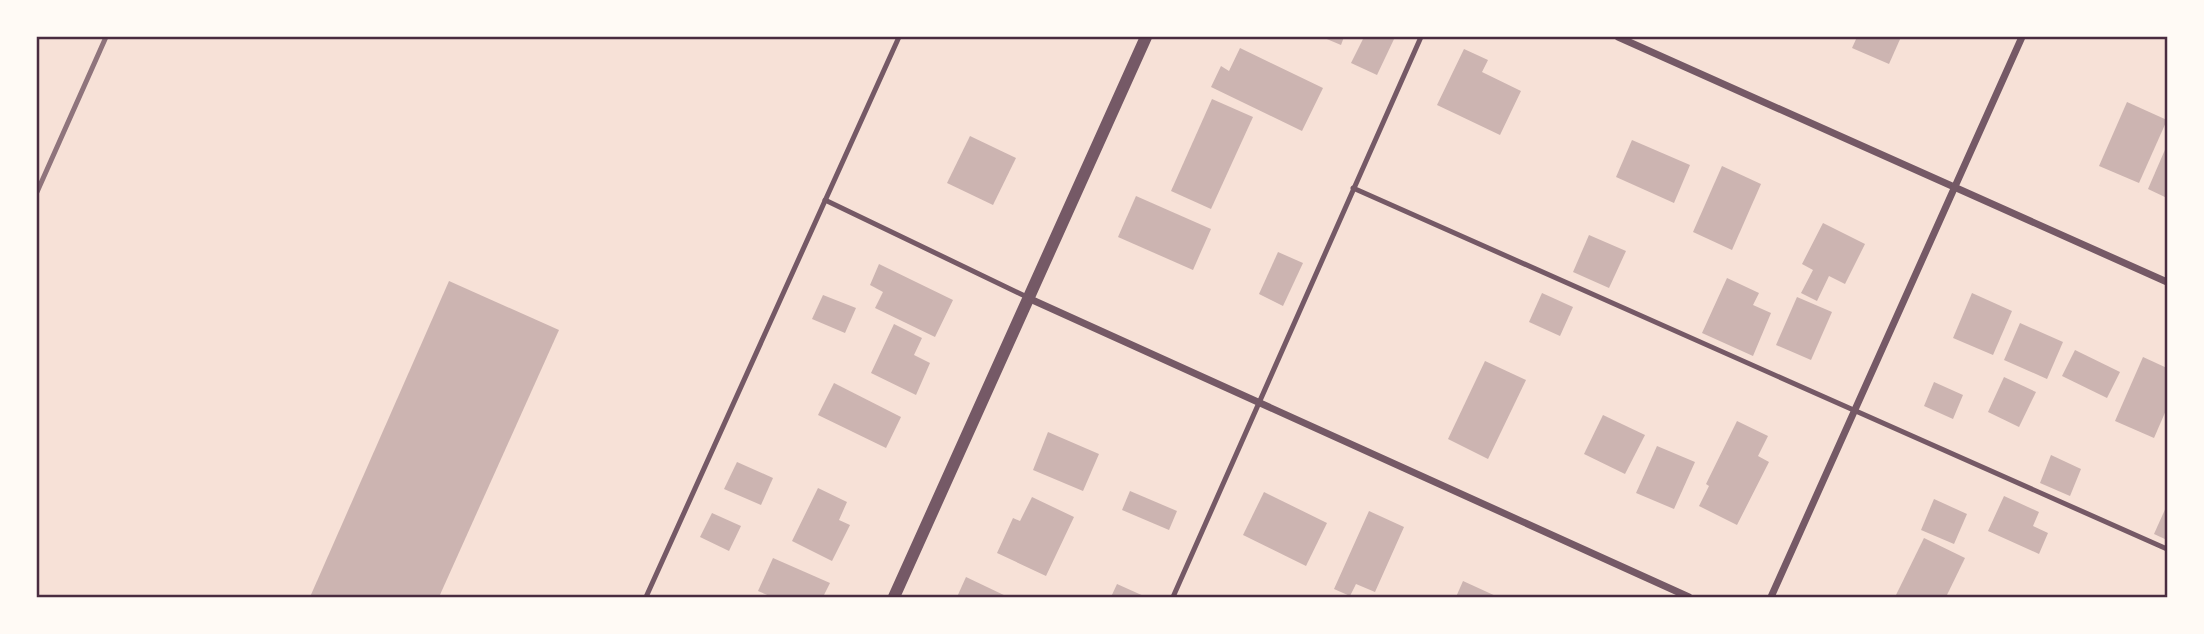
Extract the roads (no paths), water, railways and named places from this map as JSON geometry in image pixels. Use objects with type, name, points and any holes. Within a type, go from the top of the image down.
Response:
[{"type":"street","points":[[894,597],[1146,37]]},
{"type":"street","points":[[1618,37],[2167,282]]},
{"type":"street","points":[[1771,597],[1952,188],[2022,37]]},
{"type":"street","points":[[1028,298],[1259,405],[1689,597]]},
{"type":"lane","points":[[646,597],[899,37]]},
{"type":"lane","points":[[1173,597],[1421,37]]},
{"type":"lane","points":[[1353,188],[2167,549]]},
{"type":"lane","points":[[825,200],[1028,298]]},
{"type":"railway","points":[[37,192],[106,37]]}]
